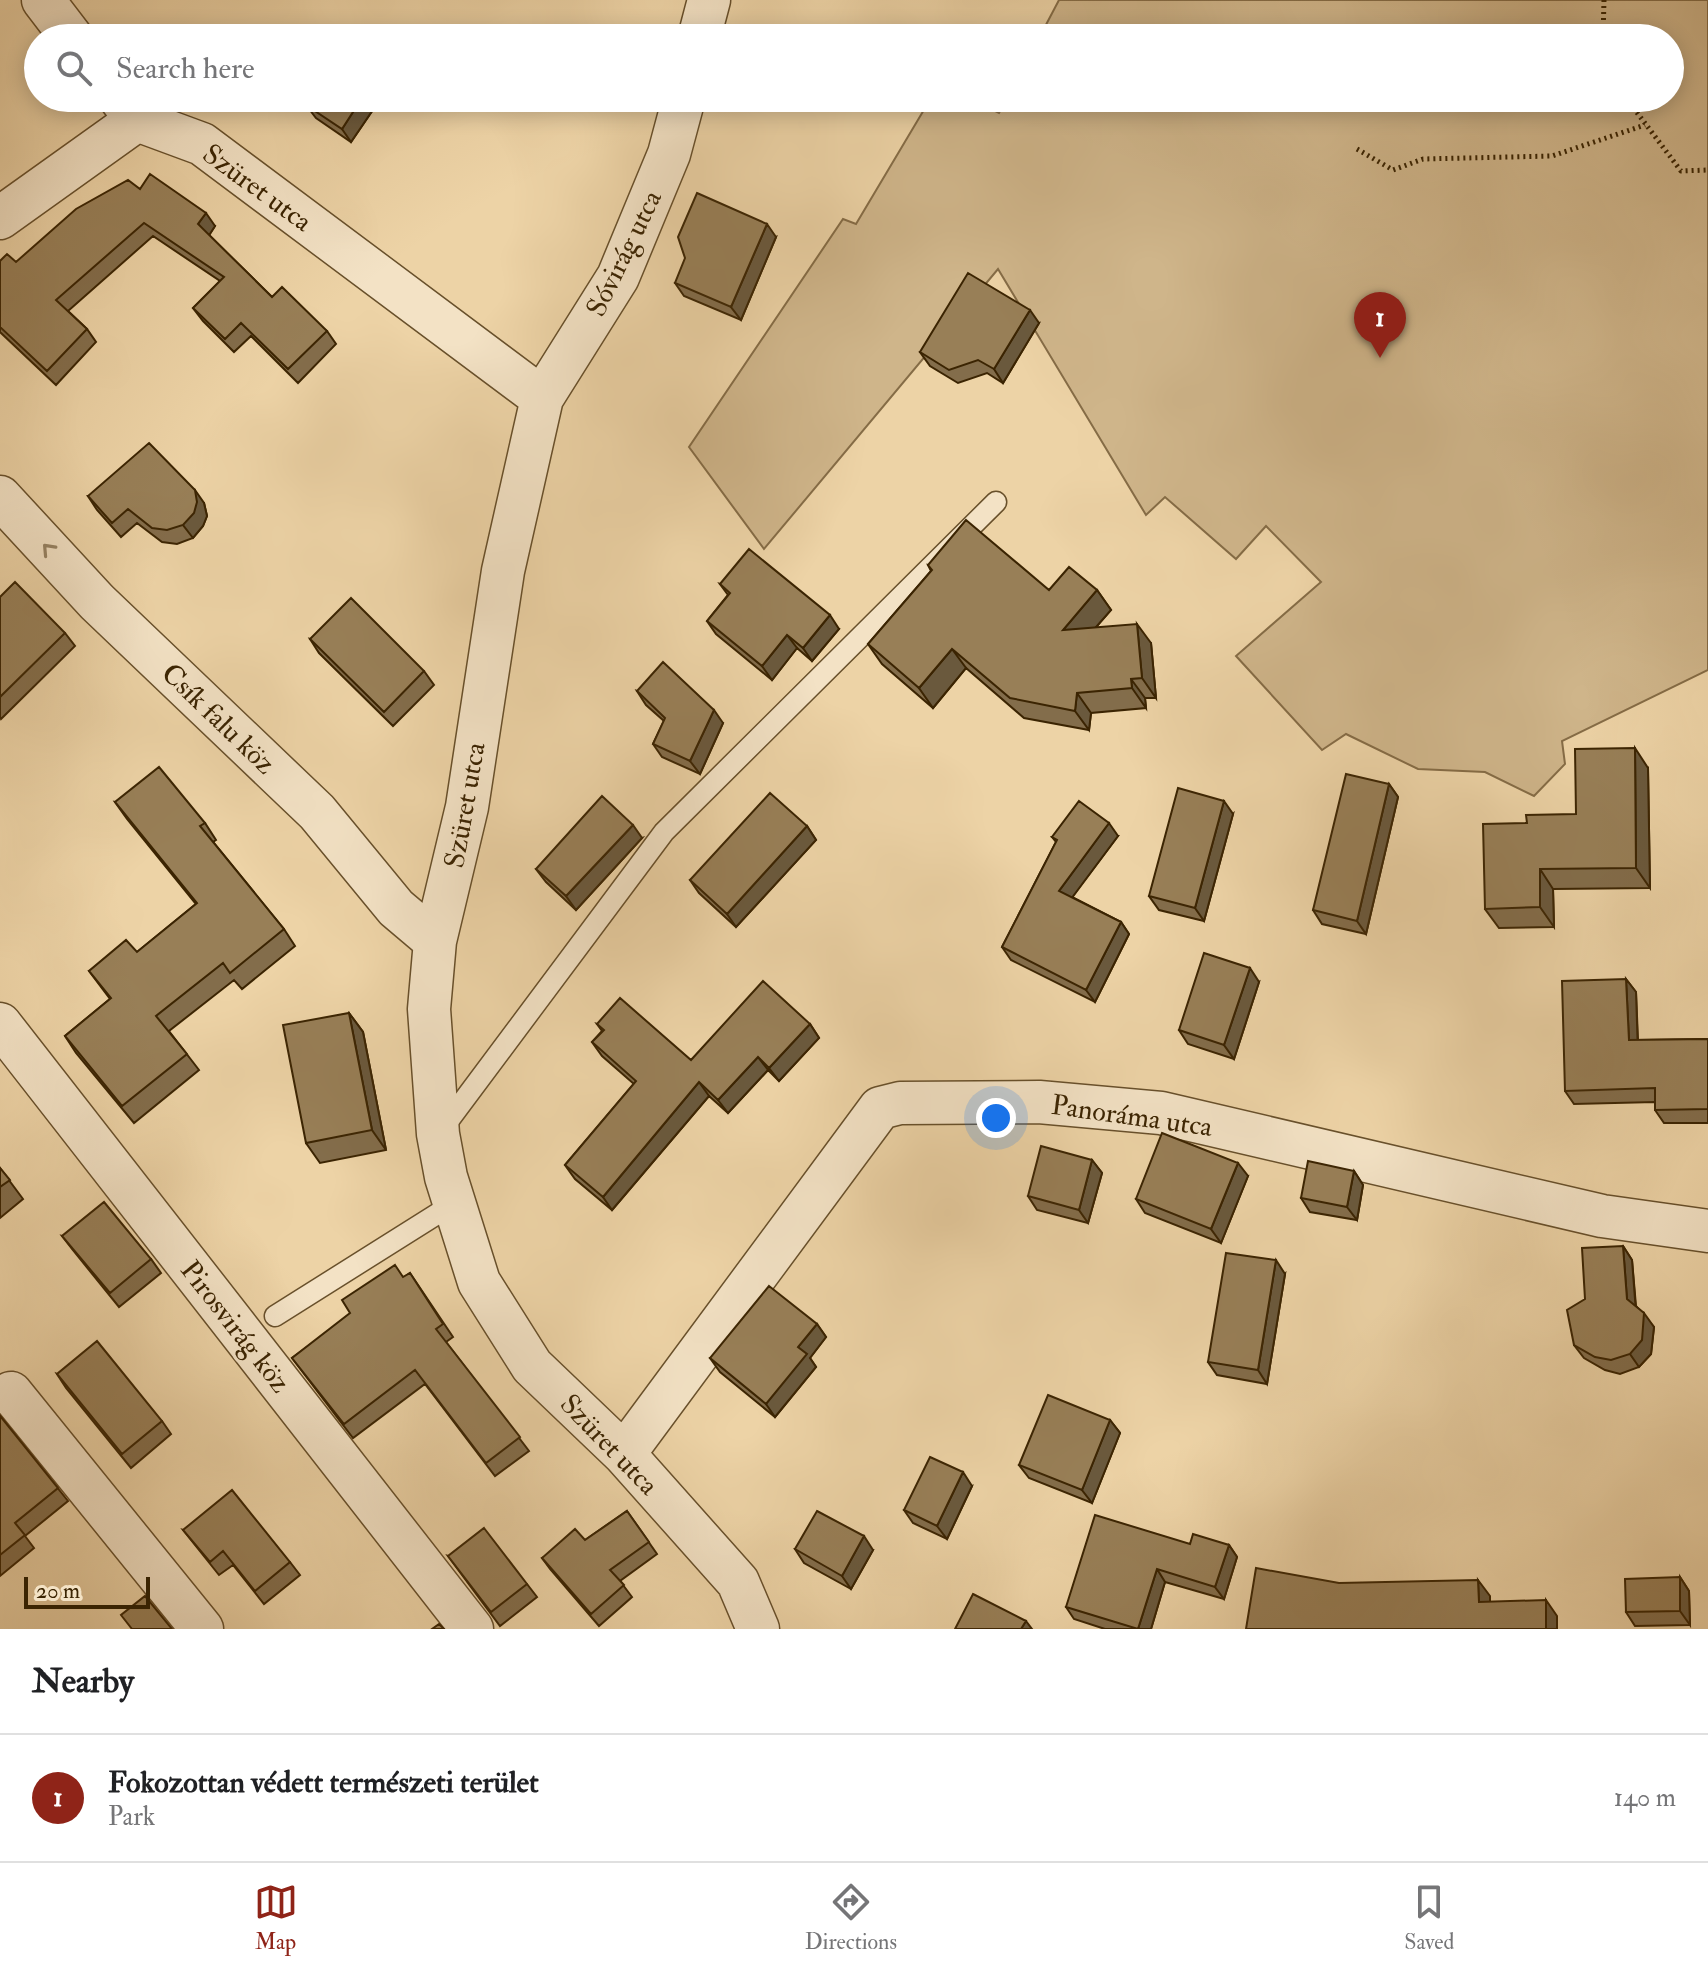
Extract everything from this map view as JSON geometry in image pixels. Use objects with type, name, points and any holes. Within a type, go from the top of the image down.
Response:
[{"type":"street","points":[[43,0],[61,24]]},
{"type":"street","points":[[703,24],[709,0]]},
{"type":"street","points":[[0,218],[125,112]]},
{"type":"street","name":"Szüret utca","points":[[135,112],[202,144],[542,398],[503,571],[467,807],[435,941],[429,1009],[438,1134],[453,1204],[479,1282],[532,1366],[624,1454],[738,1582],[758,1629]]},
{"type":"street","name":"Sóvirág utca","points":[[542,398],[618,277],[669,154],[680,112]]},
{"type":"street","name":"Csík falu köz","points":[[0,497],[97,602],[317,812],[396,908],[435,941]]},
{"type":"street","name":"Pirosvirág köz","points":[[0,1024],[472,1629]]},
{"type":"street","name":"Panoráma utca","points":[[624,1454],[880,1108],[900,1103],[1039,1102],[1161,1113],[1602,1216],[1708,1231]]},
{"type":"street","points":[[11,1393],[202,1629]]},
{"type":"lane","points":[[438,1134],[664,832],[996,502]]},
{"type":"lane","points":[[275,1316],[453,1204]]},
{"type":"path","points":[[1603,24],[1604,0]]},
{"type":"path","points":[[1636,112],[1681,171],[1708,170]]},
{"type":"path","points":[[1357,149],[1393,170],[1423,159],[1552,156],[1645,125]]},
{"type":"shaded area","points":[[1059,0],[1708,0],[1708,670],[1562,741],[1565,764],[1534,796],[1485,772],[1418,769],[1346,734],[1322,750],[1236,656],[1321,582],[1266,526],[1236,559],[1165,497],[1146,515],[998,269],[764,549],[689,447],[843,219],[856,224],[923,112],[1684,112],[1684,24],[1046,24]]},
{"type":"building","points":[[316,112],[353,112],[342,129]]},
{"type":"building","points":[[150,174],[206,213],[198,224],[272,297],[282,287],[327,331],[288,369],[241,323],[225,339],[193,308],[224,277],[144,223],[56,300],[87,329],[47,371],[0,327],[0,261],[7,254],[16,262],[76,209],[128,180],[140,189]]},
{"type":"building","points":[[697,193],[767,224],[731,307],[675,283],[685,258],[678,237]]},
{"type":"building","points":[[968,273],[1030,310],[994,369],[978,360],[949,370],[920,352]]},
{"type":"building","points":[[149,443],[195,490],[197,502],[194,513],[183,525],[167,530],[152,528],[128,509],[112,523],[88,496]]},
{"type":"building","points":[[966,520],[1049,590],[1069,567],[1097,590],[1063,630],[1137,624],[1142,678],[1131,679],[1132,688],[1077,693],[1075,711],[1010,698],[952,649],[919,688],[868,644],[932,570],[928,565]]},
{"type":"building","points":[[749,549],[830,615],[803,648],[787,635],[762,666],[707,621],[730,593],[720,584]]},
{"type":"building","points":[[15,582],[65,633],[0,697],[0,597]]},
{"type":"building","points":[[351,598],[424,671],[384,712],[310,639]]},
{"type":"building","points":[[663,662],[714,710],[690,761],[653,744],[665,718],[637,691]]},
{"type":"building","points":[[1635,748],[1636,868],[1540,869],[1540,907],[1485,909],[1483,824],[1527,823],[1526,815],[1576,814],[1575,749]]},
{"type":"building","points":[[159,767],[205,823],[200,826],[284,929],[230,973],[223,963],[156,1016],[187,1054],[122,1106],[65,1036],[111,998],[89,971],[126,940],[137,952],[197,903],[115,802]]},
{"type":"building","points":[[1346,774],[1389,784],[1357,921],[1313,910]]},
{"type":"building","points":[[1178,788],[1224,801],[1195,908],[1149,896]]},
{"type":"building","points":[[770,793],[807,826],[727,914],[690,880]]},
{"type":"building","points":[[602,796],[633,825],[566,896],[536,869]]},
{"type":"building","points":[[1079,801],[1109,823],[1059,891],[1121,922],[1086,990],[1002,947],[1057,840],[1052,837]]},
{"type":"building","points":[[1204,953],[1250,968],[1224,1045],[1179,1030]]},
{"type":"building","points":[[1626,979],[1629,1040],[1708,1039],[1708,1109],[1655,1110],[1655,1088],[1565,1091],[1562,981]]},
{"type":"building","points":[[763,981],[810,1024],[769,1068],[758,1057],[718,1100],[699,1082],[603,1197],[565,1165],[636,1081],[592,1042],[604,1030],[597,1024],[620,998],[691,1060]]},
{"type":"building","points":[[349,1013],[372,1130],[306,1143],[283,1025]]},
{"type":"building","points":[[1162,1133],[1238,1163],[1211,1229],[1136,1199]]},
{"type":"building","points":[[1041,1146],[1092,1160],[1079,1210],[1028,1196]]},
{"type":"building","points":[[1308,1161],[1354,1171],[1347,1207],[1301,1198]]},
{"type":"building","points":[[0,1168],[10,1180],[0,1187]]},
{"type":"building","points":[[104,1202],[151,1259],[110,1293],[62,1236]]},
{"type":"building","points":[[1623,1246],[1627,1299],[1644,1313],[1642,1340],[1630,1354],[1611,1360],[1595,1357],[1574,1345],[1567,1310],[1585,1299],[1582,1248]]},
{"type":"building","points":[[1226,1253],[1276,1260],[1258,1370],[1208,1362]]},
{"type":"building","points":[[395,1265],[403,1277],[410,1273],[443,1324],[436,1329],[520,1437],[486,1463],[415,1370],[344,1424],[292,1358],[350,1313],[342,1300]]},
{"type":"building","points":[[769,1286],[817,1324],[798,1347],[807,1354],[766,1404],[710,1358]]},
{"type":"building","points":[[97,1341],[162,1421],[122,1454],[57,1374]]},
{"type":"building","points":[[1048,1395],[1110,1420],[1082,1490],[1019,1465]]},
{"type":"building","points":[[0,1416],[58,1488],[15,1523],[25,1535],[0,1555]]},
{"type":"building","points":[[930,1457],[963,1472],[937,1526],[904,1510]]},
{"type":"building","points":[[232,1490],[290,1562],[255,1591],[223,1551],[210,1562],[183,1530]]},
{"type":"building","points":[[627,1511],[649,1542],[610,1570],[624,1585],[591,1614],[542,1558],[575,1529],[585,1540]]},
{"type":"building","points":[[817,1511],[864,1536],[842,1576],[795,1549]]},
{"type":"building","points":[[1095,1515],[1190,1544],[1193,1534],[1229,1545],[1215,1587],[1157,1569],[1138,1629],[1066,1607]]},
{"type":"building","points":[[484,1528],[527,1584],[491,1612],[448,1556]]},
{"type":"building","points":[[1256,1568],[1339,1583],[1478,1580],[1479,1602],[1546,1600],[1546,1629],[1246,1629]]},
{"type":"building","points":[[1680,1577],[1680,1611],[1626,1612],[1625,1579]]},
{"type":"building","points":[[973,1594],[1026,1621],[1021,1629],[955,1629]]},
{"type":"building","points":[[145,1596],[172,1629],[132,1629],[121,1615]]},
{"type":"place","name":"Fokozottan védett természeti terület","points":[[1380,358]]}]
